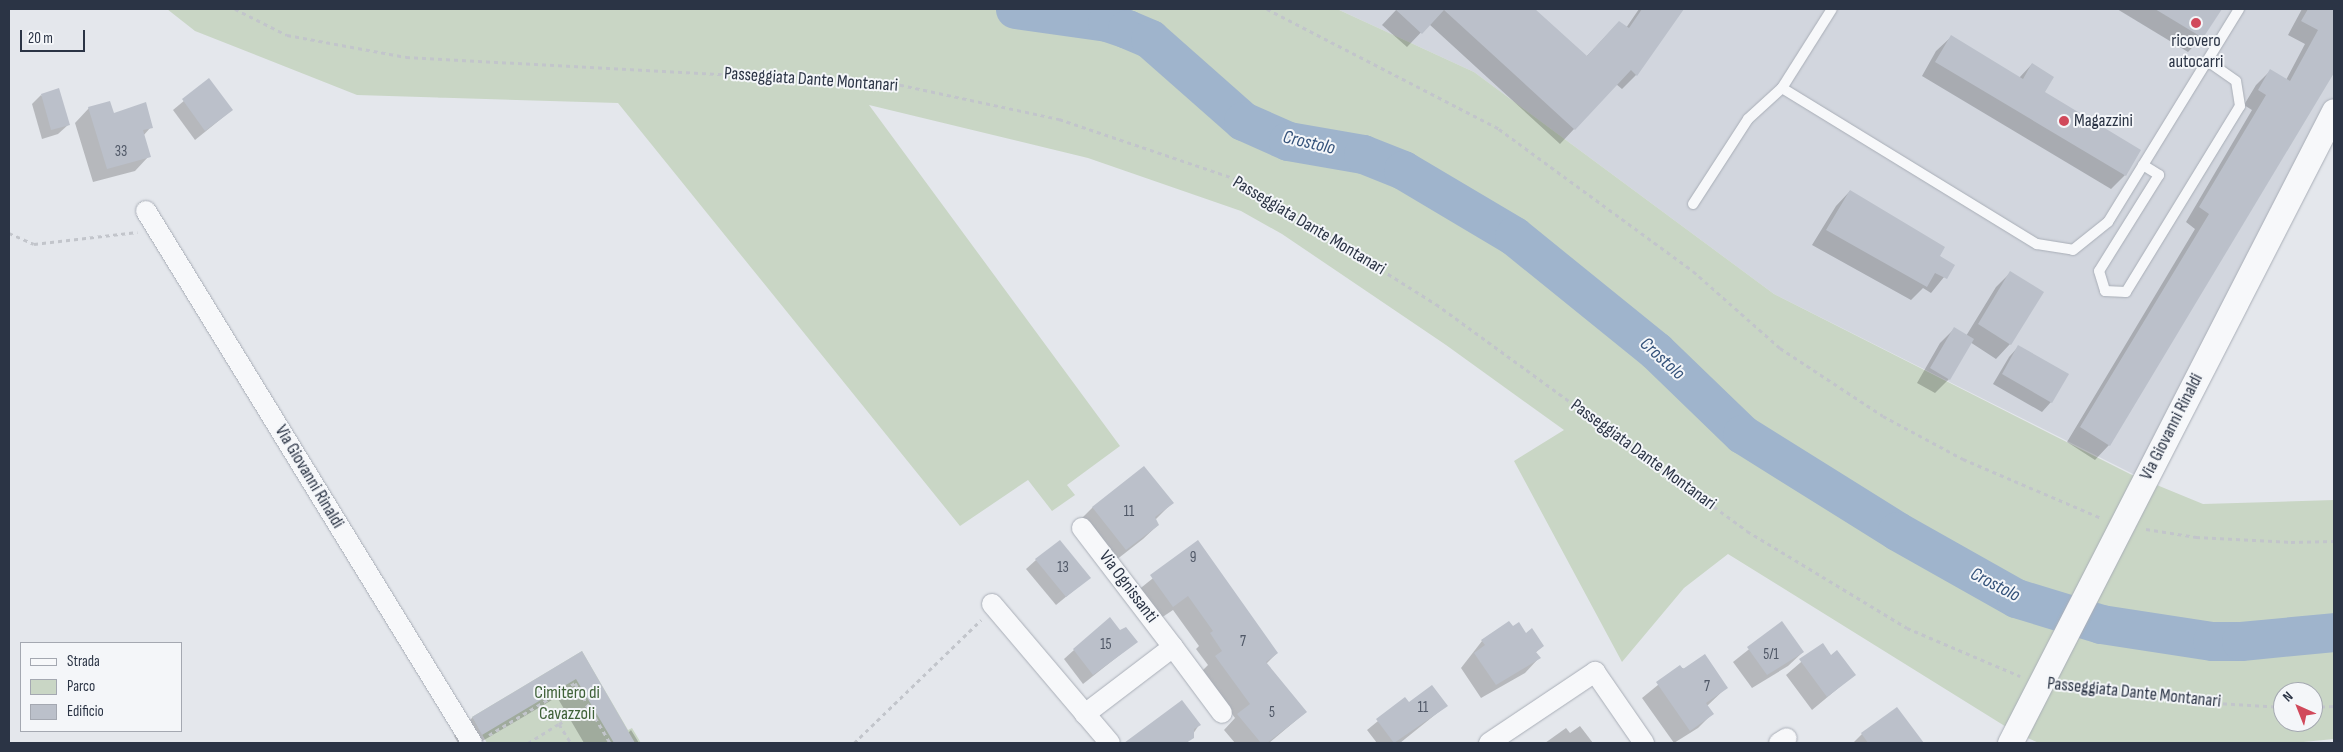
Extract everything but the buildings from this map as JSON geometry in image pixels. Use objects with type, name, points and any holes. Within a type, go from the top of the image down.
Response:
[{"type":"street","name":"Via Giovanni Rinaldi","points":[[2010,743],[2334,111]]},
{"type":"street","name":"Via Giovanni Rinaldi","points":[[146,211],[472,743]]},
{"type":"street","name":"Via Ognissanti","points":[[1082,528],[1222,713]]},
{"type":"street","points":[[987,611],[1110,743]]},
{"type":"street","points":[[1085,714],[1172,647]]},
{"type":"street","points":[[1488,743],[1595,672],[1644,743]]},
{"type":"lane","points":[[1693,204],[1748,119],[1782,88],[1832,9]]},
{"type":"lane","points":[[1782,88],[2037,244],[2073,250],[2108,222],[2239,9]]},
{"type":"lane","points":[[2143,165],[2159,175],[2098,271],[2105,291],[2126,292],[2240,106],[2236,81],[2207,61]]},
{"type":"path","name":"Passeggiata Dante Montanari","points":[[235,9],[286,35],[406,57],[892,83],[1059,119],[1239,180],[1436,304],[1747,531],[1907,628],[2041,684],[2150,699],[2273,706]]},
{"type":"path","points":[[1267,9],[1500,129],[1693,271],[1780,348],[1883,416],[1963,459],[2122,525],[2196,537],[2291,542],[2334,541]]},
{"type":"path","points":[[9,233],[34,244],[157,230]]},
{"type":"path","points":[[854,743],[987,611]]},
{"type":"path","points":[[493,743],[488,736],[575,684],[610,743]]},
{"type":"path","points":[[528,743],[588,706]]},
{"type":"path","points":[[559,724],[571,743]]},
{"type":"shaded area","points":[[1337,9],[2334,9],[2334,111],[2145,480],[1774,294],[1474,72]]},
{"type":"green space","points":[[167,9],[1337,9],[1474,72],[1774,294],[2130,474],[2203,504],[2334,500],[2334,739],[2293,743],[2039,743],[2016,733],[1728,554],[1684,588],[1622,662],[1514,461],[1564,430],[1446,345],[1282,234],[1241,211],[1088,158],[869,105],[1120,446],[1067,485],[1075,495],[1052,511],[1028,480],[960,526],[618,103],[357,95],[195,31]]},
{"type":"green space","name":"Cimitero di Cavazzoli","points":[[582,651],[628,730],[632,728],[641,743],[487,743],[472,717]]},
{"type":"waterway","name":"Crostolo","points":[[1015,9],[1107,22],[1127,29],[1150,39],[1243,121],[1288,141],[1363,154],[1403,170],[1514,236],[1656,351],[1742,434],[1897,531],[2016,598],[2101,624],[2212,641],[2241,641],[2334,632]]},
{"type":"place","name":"ricovero autocarri","points":[[2196,23]]},
{"type":"place","name":"Magazzini","points":[[2064,121]]}]
